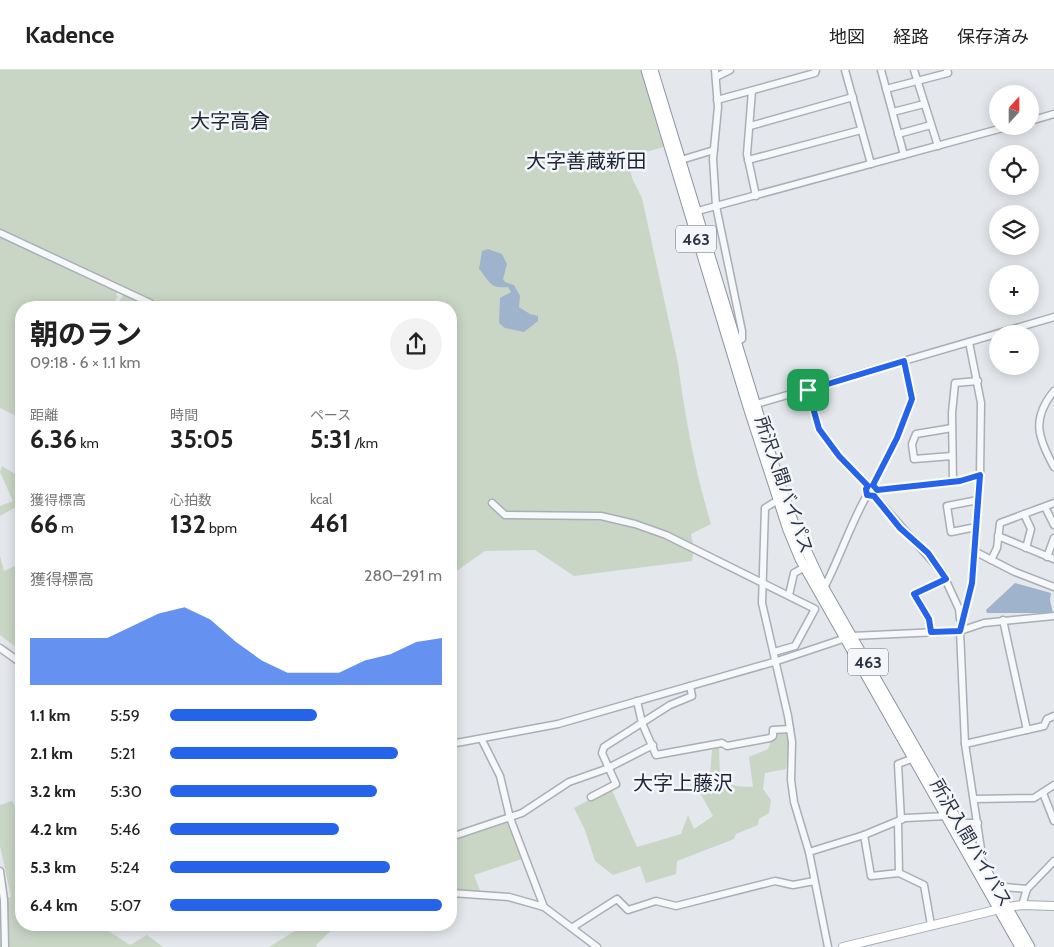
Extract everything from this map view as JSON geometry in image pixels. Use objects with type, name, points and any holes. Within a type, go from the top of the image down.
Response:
[{"type":"highway","name":"所沢入間バイパス","points":[[646,70],[737,342],[752,406],[794,524],[849,637],[914,758],[1003,908],[1030,947]]},
{"type":"highway","name":"所沢入間バイパス","points":[[653,70],[681,160],[693,212],[752,406],[778,500],[804,567],[849,637],[995,886],[1020,947]]},
{"type":"main road","points":[[843,947],[1003,908],[1022,905],[1054,906]]},
{"type":"street","points":[[730,70],[716,73],[717,100],[714,150],[716,206],[742,331],[742,339],[737,342]]},
{"type":"street","points":[[717,100],[815,74],[816,70]]},
{"type":"street","points":[[845,70],[871,164]]},
{"type":"street","points":[[881,70],[904,155]]},
{"type":"street","points":[[914,70],[938,146]]},
{"type":"street","points":[[886,89],[917,83],[948,73],[947,70]]},
{"type":"street","points":[[752,91],[747,146],[756,196]]},
{"type":"street","points":[[750,126],[853,97]]},
{"type":"street","points":[[893,112],[924,104]]},
{"type":"street","points":[[1039,118],[1054,114]]},
{"type":"street","points":[[898,134],[931,124]]},
{"type":"street","points":[[748,160],[862,130]]},
{"type":"street","points":[[693,212],[989,132]]},
{"type":"street","points":[[681,160],[714,150]]},
{"type":"street","points":[[0,233],[146,301]]},
{"type":"street","points":[[752,406],[1054,317]]},
{"type":"street","points":[[969,342],[981,403],[980,475],[971,588],[960,631],[966,744],[981,849],[975,853]]},
{"type":"street","points":[[824,588],[840,558],[853,519],[872,490],[897,438],[912,399],[904,361]]},
{"type":"street","points":[[953,482],[952,428],[955,382],[978,381]]},
{"type":"street","points":[[808,390],[819,429],[839,456],[872,490],[900,528],[928,553],[946,579],[959,609],[961,622]]},
{"type":"street","points":[[1054,391],[1042,412],[1039,427],[1041,444],[1054,466]]},
{"type":"street","points":[[952,428],[916,434],[912,444],[914,459],[952,456]]},
{"type":"street","points":[[872,490],[953,482],[980,475]]},
{"type":"street","points":[[778,500],[765,508],[764,512],[766,528],[761,582],[765,622],[777,660],[790,728],[793,792],[809,852],[828,947]]},
{"type":"street","points":[[976,526],[952,532],[947,506],[978,500]]},
{"type":"street","points":[[492,503],[505,515],[601,516],[635,524],[666,536],[815,609],[795,646],[774,652]]},
{"type":"street","points":[[991,560],[997,548],[1000,523],[1054,503]]},
{"type":"street","points":[[1045,507],[1054,524]]},
{"type":"street","points":[[1024,514],[1031,529],[1026,548]]},
{"type":"street","points":[[998,536],[1051,558],[1054,538]]},
{"type":"street","points":[[974,551],[1054,587]]},
{"type":"street","points":[[789,595],[794,573],[804,567]]},
{"type":"street","points":[[931,632],[929,619],[914,594],[946,579]]},
{"type":"street","points":[[457,743],[482,740],[558,724],[849,637],[960,631],[984,623],[1054,616]]},
{"type":"street","points":[[1003,620],[1027,730]]},
{"type":"street","points":[[0,648],[15,659]]},
{"type":"street","points":[[590,797],[616,784],[602,754],[604,747],[670,705],[692,696],[690,686]]},
{"type":"street","points":[[637,701],[642,723],[656,755],[714,744],[722,743],[727,746],[770,738],[773,736],[773,730],[790,728]]},
{"type":"street","points":[[966,744],[1044,726],[1047,719],[1054,716]]},
{"type":"street","points":[[482,740],[500,776],[510,818],[544,907]]},
{"type":"street","points":[[457,835],[510,818],[540,803],[569,782],[609,768],[653,745]]},
{"type":"street","points":[[899,873],[898,764],[914,758]]},
{"type":"street","points":[[974,799],[1034,798],[1054,785]]},
{"type":"street","points":[[1043,793],[1054,821]]},
{"type":"street","points":[[809,852],[864,835],[900,821],[947,816]]},
{"type":"street","points":[[959,823],[978,823]]},
{"type":"street","points":[[864,835],[871,876],[899,873],[924,884],[931,925]]},
{"type":"street","points":[[1022,905],[1027,889],[1054,861]]},
{"type":"street","points":[[0,871],[4,900],[5,947]]},
{"type":"street","points":[[573,927],[617,899],[628,910],[656,901],[676,906],[775,881],[792,885],[814,881]]},
{"type":"street","points":[[995,886],[1027,889]]},
{"type":"street","points":[[457,893],[509,897],[544,907],[573,927],[597,947]]},
{"type":"green space","points":[[0,70],[641,70],[664,147],[627,157],[632,178],[642,198],[678,363],[695,464],[711,524],[691,534],[694,549],[692,561],[574,576],[535,550],[485,551],[457,570],[457,301],[119,301],[127,290],[0,230]]},
{"type":"green space","points":[[0,238],[8,242],[8,239],[118,291],[116,295],[118,296],[115,301],[15,301],[15,415],[0,408]]},
{"type":"green space","points":[[2,466],[15,474],[15,507],[0,516],[0,506],[13,501],[0,472]]},
{"type":"green space","points":[[0,556],[4,571],[15,566],[15,646],[0,635]]},
{"type":"green space","points":[[786,727],[789,746],[786,769],[765,773],[763,789],[771,800],[769,813],[759,819],[758,825],[736,834],[734,839],[677,861],[676,874],[646,883],[640,866],[613,875],[595,861],[585,830],[574,808],[611,788],[637,847],[681,834],[688,815],[694,829],[713,816],[699,791],[709,786],[712,750],[719,746],[720,777],[724,781],[735,786],[753,787],[749,757],[768,749],[772,739]]},
{"type":"green space","points":[[12,801],[15,806],[15,931],[108,931],[130,945],[147,935],[163,947],[0,947],[0,900],[11,897],[0,846],[0,805]]},
{"type":"green space","points":[[512,814],[525,858],[474,875],[481,893],[457,890],[457,832]]},
{"type":"green space","points":[[295,931],[331,931],[316,945],[317,947],[269,947]]},
{"type":"water","points":[[488,249],[502,254],[507,264],[503,279],[505,282],[514,285],[520,296],[519,307],[530,314],[538,316],[538,321],[524,332],[505,328],[499,323],[500,298],[511,292],[508,287],[497,287],[491,284],[479,269],[482,251]]},
{"type":"water","points":[[1015,583],[1051,593],[1050,600],[1053,613],[987,613],[986,610]]},
{"type":"district","name":"大字高倉","points":[[230,121]]},
{"type":"district","name":"大字善蔵新田","points":[[586,161]]},
{"type":"district","name":"大字上藤沢","points":[[683,783]]},
{"type":"route","points":[[904,361],[912,391],[912,399],[897,438],[873,485],[877,490],[960,481],[980,475],[972,583],[960,631],[931,632],[929,619],[914,594],[946,579],[928,553],[900,528],[874,496],[870,497],[867,495],[866,489],[868,486],[839,456],[819,429],[808,390],[904,361]]}]
